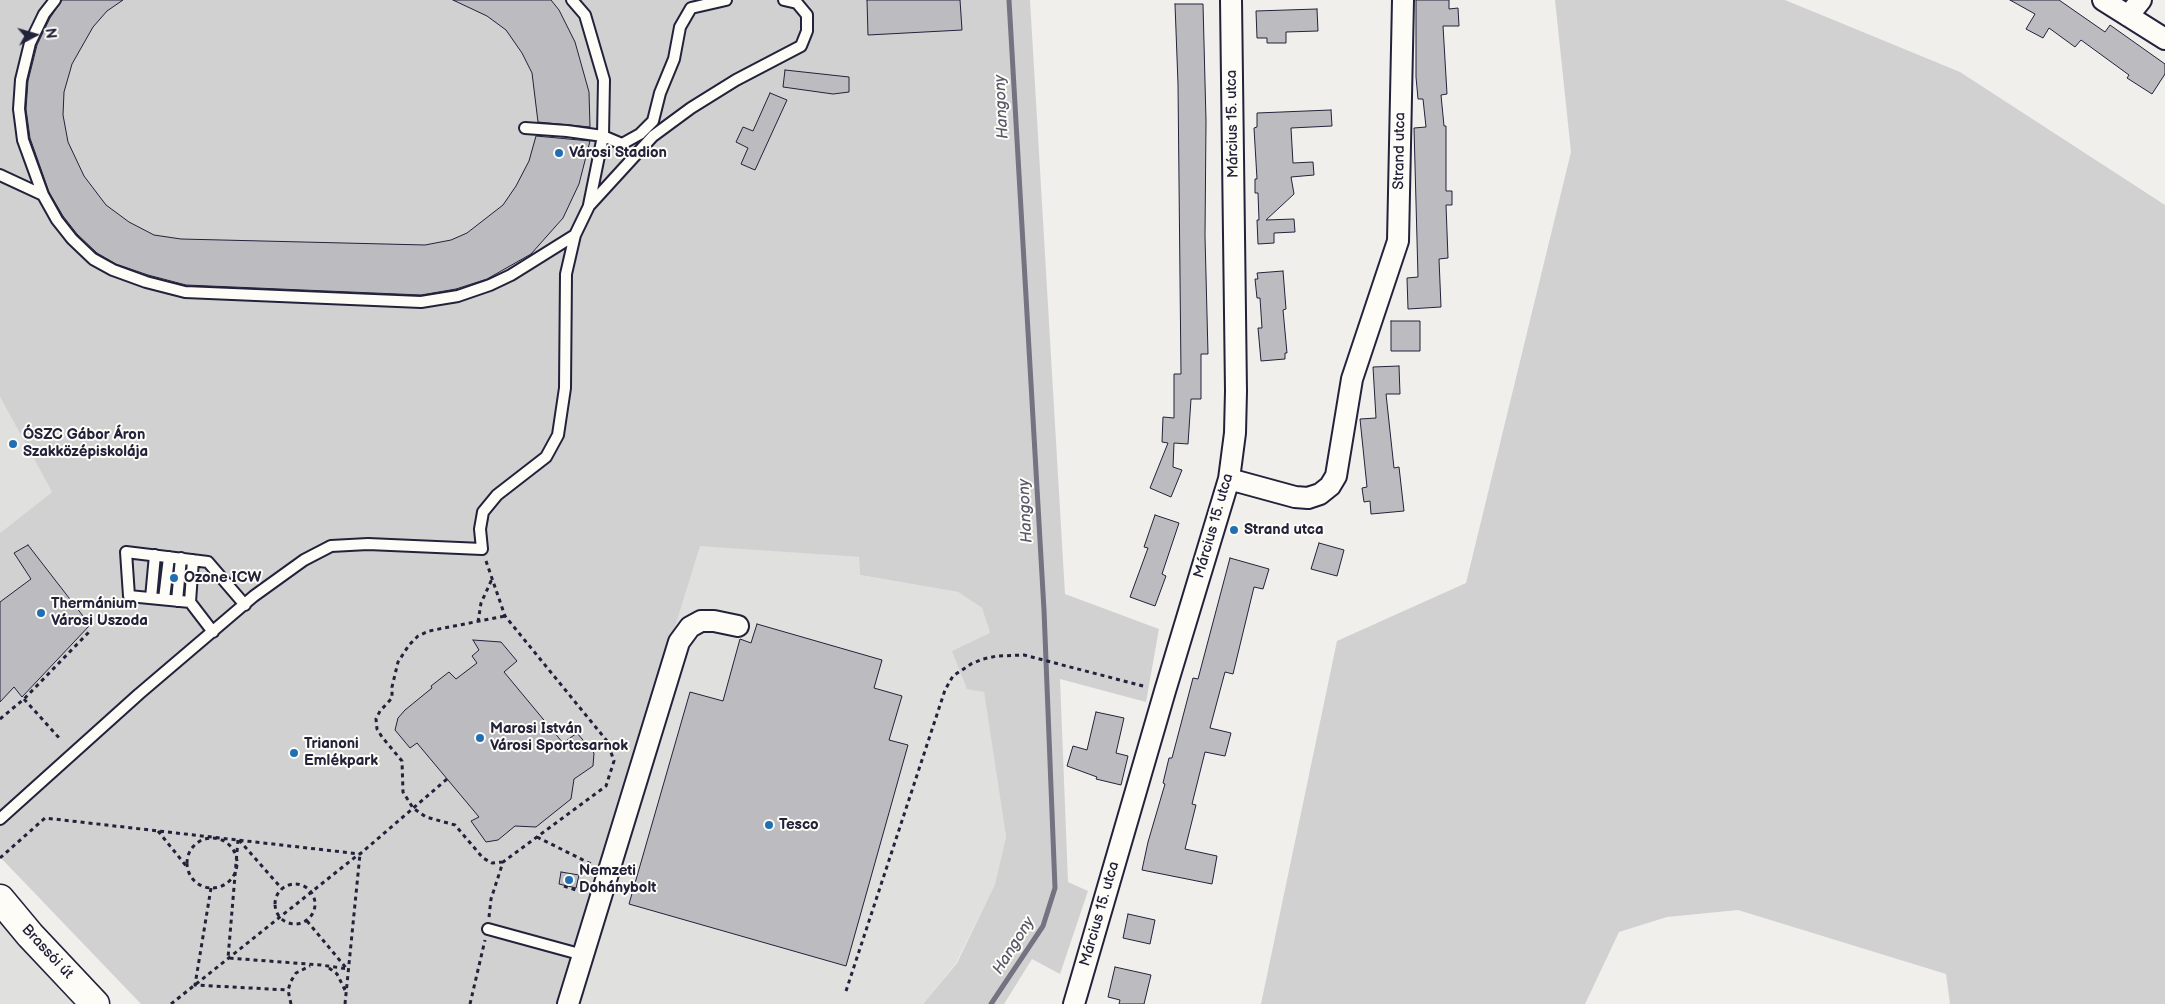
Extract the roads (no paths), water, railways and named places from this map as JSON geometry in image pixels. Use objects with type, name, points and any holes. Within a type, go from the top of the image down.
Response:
[{"type":"main road","name":"Brassói út","points":[[3,908],[95,1004]]},
{"type":"street","name":"Március 15. utca","points":[[1074,1004],[1229,479],[1235,433],[1236,391],[1231,0]]},
{"type":"street","name":"Strand utca","points":[[1229,479],[1308,498],[1320,494],[1330,486],[1336,476],[1352,379],[1398,241],[1403,0]]},
{"type":"street","points":[[2103,0],[2165,39]]},
{"type":"street","points":[[2128,16],[2141,0]]},
{"type":"street","points":[[568,1004],[679,642],[690,626],[701,621],[714,621],[738,626]]},
{"type":"lane","points":[[55,0],[44,14],[30,43],[20,80],[19,110],[23,140],[43,196],[57,220],[67,233],[93,258],[113,270],[146,282],[185,292],[421,302],[458,296],[490,285],[511,275],[574,235]]},
{"type":"lane","points":[[572,0],[585,15],[604,80],[603,136],[589,206]]},
{"type":"lane","points":[[525,128],[603,136],[622,144],[640,134],[653,121],[660,93],[674,59],[680,27],[691,8],[726,0]]},
{"type":"lane","points":[[0,819],[139,694],[245,605],[304,560],[331,546],[368,544],[482,549],[480,529],[483,512],[497,495],[546,457],[558,435],[565,388],[566,274],[574,235],[589,206],[653,136],[691,108],[736,80],[801,46],[807,31],[807,15],[798,3],[784,0]]},
{"type":"lane","points":[[0,175],[43,196]]},
{"type":"lane","points":[[190,602],[129,596],[126,552],[208,562],[245,605]]},
{"type":"lane","points":[[151,598],[156,555]]},
{"type":"lane","points":[[164,599],[169,557]]},
{"type":"lane","points":[[177,601],[181,558]]},
{"type":"lane","points":[[194,560],[190,602],[213,632]]},
{"type":"lane","points":[[488,929],[583,955]]},
{"type":"waterway","name":"Hangony","points":[[991,1004],[1043,926],[1055,888],[1044,610],[1009,0]]},
{"type":"place","name":"Városi Stadion","points":[[559,153]]},
{"type":"place","name":"ÓSZC Gábor Áron Szakközépiskolája","points":[[13,444]]},
{"type":"place","name":"Strand utca","points":[[1234,530]]},
{"type":"place","name":"Ozone ICW","points":[[174,578]]},
{"type":"place","name":"Thermánium Városi Uszoda","points":[[41,613]]},
{"type":"place","name":"Marosi István Városi Sportcsarnok","points":[[480,738]]},
{"type":"place","name":"Trianoni Emlékpark","points":[[294,753]]},
{"type":"place","name":"Tesco","points":[[769,825]]},
{"type":"place","name":"Nemzeti Dohánybolt","points":[[569,880]]}]
